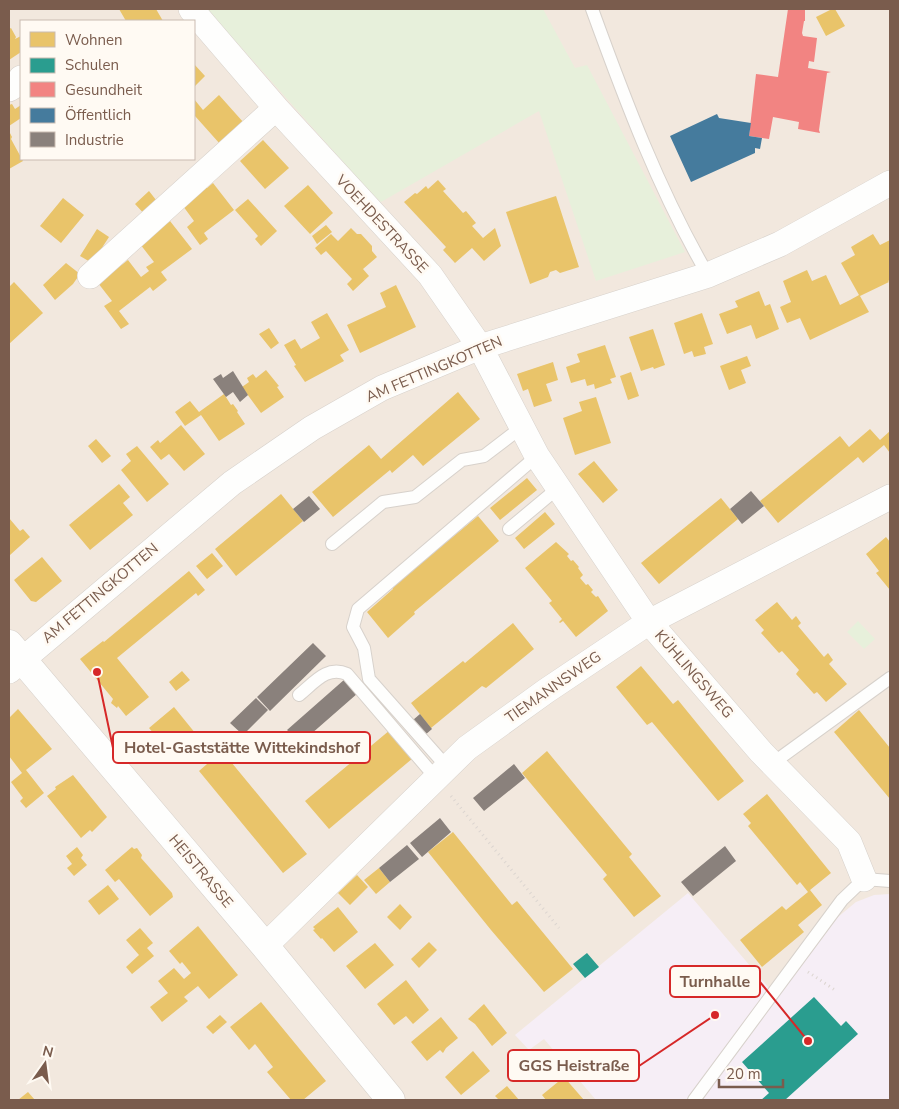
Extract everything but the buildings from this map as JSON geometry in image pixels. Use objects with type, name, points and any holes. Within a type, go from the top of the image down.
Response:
[{"type":"street","name":"VOEHDESTRASSE","points":[[191,9],[276,108],[430,275],[480,347]]},
{"type":"street","points":[[9,88],[19,83],[20,80]]},
{"type":"street","points":[[90,276],[276,108]]},
{"type":"street","name":"AM FETTINGKOTTEN","points":[[13,658],[232,483],[312,428],[382,388],[480,347],[708,275],[780,244],[890,183]]},
{"type":"street","name":"KÜHLINGSWEG","points":[[480,347],[537,456],[649,622],[761,752],[849,842],[864,879]]},
{"type":"street","name":"TIEMANNSWEG","points":[[265,946],[467,748],[546,691],[649,622],[890,497]]},
{"type":"street","name":"HEISTRASSE","points":[[13,658],[265,946],[391,1100]]},
{"type":"lane","points":[[592,9],[638,133],[686,238],[708,275]]},
{"type":"lane","points":[[332,544],[383,502],[414,497],[462,460],[484,456],[522,427]]},
{"type":"lane","points":[[442,773],[369,679],[364,648],[353,627],[358,609],[537,456]]},
{"type":"lane","points":[[509,528],[558,488]]},
{"type":"lane","points":[[299,696],[326,674],[338,670],[347,674],[442,773]]},
{"type":"lane","points":[[773,763],[890,678]]},
{"type":"lane","points":[[694,1100],[842,900],[864,879],[890,881]]},
{"type":"path","points":[[442,773],[559,928]]},
{"type":"path","points":[[795,963],[835,990]]},
{"type":"shaded area","points":[[9,9],[890,9],[890,1100],[9,1100]]},
{"type":"shaded area","points":[[688,893],[769,988],[808,957],[838,917],[856,902],[874,895],[890,894],[890,1100],[596,1100],[544,1039],[529,1050],[515,1035]]},
{"type":"green space","points":[[207,9],[543,9],[575,68],[587,65],[685,252],[596,281],[539,111],[381,202],[369,191]]},
{"type":"green space","points":[[858,621],[875,639],[864,649],[847,632]]},
{"type":"place","name":"Hotel-Gaststätte Wittekindshof","points":[[97,672]]},
{"type":"place","name":"GGS Heistraße","points":[[715,1015]]},
{"type":"place","name":"Turnhalle","points":[[808,1041]]}]
